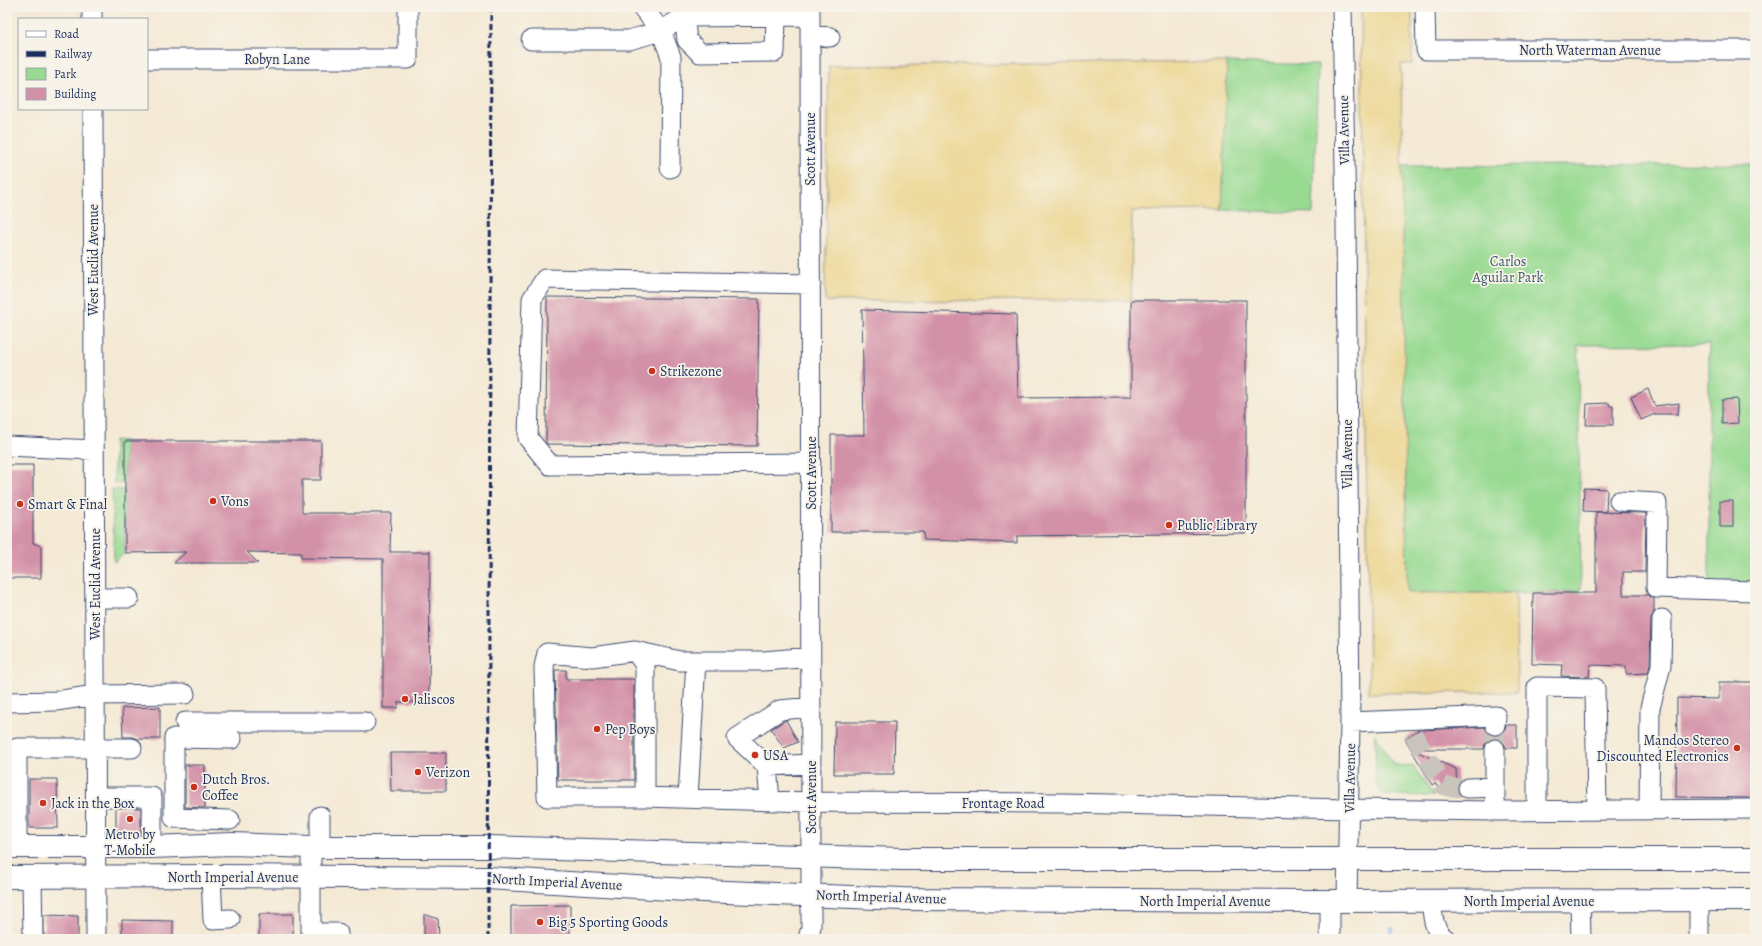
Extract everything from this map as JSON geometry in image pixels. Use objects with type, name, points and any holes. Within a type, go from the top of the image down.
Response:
[{"type":"highway","points":[[12,847],[152,847],[232,844],[315,847],[489,847],[902,858],[1755,859]]},
{"type":"highway","name":"North Imperial Avenue","points":[[7,877],[97,878],[211,876],[488,878],[703,891],[902,899],[1339,901],[1755,900]]},
{"type":"street","points":[[92,7],[92,18]]},
{"type":"street","name":"Robyn Lane","points":[[148,59],[408,59],[408,7]]},
{"type":"street","points":[[642,7],[661,31],[671,57],[670,168]]},
{"type":"street","name":"Villa Avenue","points":[[1330,939],[1348,858],[1350,809],[1346,222],[1342,7]]},
{"type":"street","name":"North Waterman Avenue","points":[[1425,7],[1426,50],[1755,50]]},
{"type":"street","points":[[683,12],[687,40],[700,54],[775,52],[776,16]]},
{"type":"street","points":[[531,40],[630,40],[661,31],[683,12],[810,19],[830,37]]},
{"type":"street","name":"Scott Avenue","points":[[808,939],[811,927],[810,19]]},
{"type":"street","name":"West Euclid Avenue","points":[[92,110],[97,878],[96,939]]},
{"type":"street","points":[[811,284],[545,279],[532,299],[528,438],[550,465],[811,463]]},
{"type":"street","points":[[7,446],[94,450]]},
{"type":"street","points":[[1619,501],[1657,502],[1656,588],[1755,591]]},
{"type":"street","points":[[95,598],[129,598]]},
{"type":"street","points":[[1649,810],[1650,708],[1661,666],[1662,619]]},
{"type":"street","points":[[635,651],[680,661],[764,661],[811,657]]},
{"type":"street","points":[[635,651],[645,665],[651,797]]},
{"type":"street","name":"Frontage Road","points":[[635,651],[592,657],[547,653],[544,667],[547,796],[651,797],[811,802],[1062,803],[1495,811],[1755,809]]},
{"type":"street","points":[[688,798],[696,661]]},
{"type":"street","points":[[1537,810],[1537,687],[1595,688],[1597,810]]},
{"type":"street","points":[[7,702],[56,701],[95,695],[185,694]]},
{"type":"street","points":[[770,801],[767,766],[737,738],[780,710],[811,707]]},
{"type":"street","points":[[1350,722],[1409,726],[1496,716],[1495,725]]},
{"type":"street","points":[[185,722],[365,722]]},
{"type":"street","points":[[232,739],[174,738],[174,818],[230,818],[232,844]]},
{"type":"street","points":[[12,847],[18,748],[96,746],[132,748]]},
{"type":"street","points":[[1495,748],[1495,811]]},
{"type":"street","points":[[767,766],[811,764]]},
{"type":"street","points":[[1468,788],[1495,787]]},
{"type":"street","points":[[96,797],[152,797],[152,847]]},
{"type":"street","points":[[320,816],[311,877],[311,936],[338,934],[338,939]]},
{"type":"street","points":[[211,876],[213,920],[230,919]]},
{"type":"street","points":[[32,878],[33,939]]},
{"type":"street","points":[[1580,900],[1581,939]]},
{"type":"street","points":[[1699,900],[1699,939]]},
{"type":"street","points":[[1432,901],[1432,915],[1435,926],[1446,939]]},
{"type":"green space","points":[[1227,62],[1318,65],[1313,213],[1222,210]]},
{"type":"green space","name":"Carlos Aguilar Park","points":[[1755,164],[1755,593],[1709,593],[1709,344],[1578,345],[1581,592],[1407,593],[1402,166]]},
{"type":"green space","points":[[114,440],[125,441],[124,484],[114,483]]},
{"type":"green space","points":[[112,489],[124,490],[125,553],[114,562]]},
{"type":"green space","points":[[1375,734],[1394,765],[1413,766],[1434,796],[1386,795],[1382,793],[1376,783]]},
{"type":"sand","points":[[1361,7],[1412,7],[1412,64],[1401,64],[1407,593],[1516,593],[1517,692],[1369,693]]},
{"type":"sand","points":[[1227,62],[1222,210],[1132,211],[1131,300],[825,301],[829,66]]},
{"type":"building","name":"Strikezone","points":[[547,297],[759,299],[757,446],[547,444]]},
{"type":"building","points":[[1131,300],[1246,300],[1246,533],[1017,536],[1017,543],[924,540],[923,532],[831,532],[831,435],[864,435],[862,310],[1016,314],[1018,398],[1131,397]]},
{"type":"building","points":[[1648,389],[1655,406],[1679,403],[1678,414],[1655,414],[1641,420],[1631,397]]},
{"type":"building","points":[[1737,399],[1738,423],[1722,424],[1722,400]]},
{"type":"building","points":[[1609,403],[1610,406],[1613,406],[1613,425],[1586,425],[1587,404]]},
{"type":"building","name":"Vons","points":[[125,441],[321,441],[321,480],[302,480],[302,513],[391,513],[390,552],[430,552],[429,702],[398,702],[398,708],[383,708],[383,559],[301,558],[301,553],[247,552],[258,563],[174,563],[186,552],[125,553]]},
{"type":"building","name":"Smart & Final","points":[[7,465],[33,465],[33,543],[41,546],[41,578],[7,578]]},
{"type":"building","points":[[1584,488],[1607,489],[1606,512],[1583,511]]},
{"type":"building","points":[[1720,501],[1733,501],[1733,527],[1720,527]]},
{"type":"building","points":[[1596,512],[1646,513],[1645,572],[1623,572],[1623,595],[1648,595],[1654,598],[1654,612],[1651,619],[1650,664],[1648,673],[1626,674],[1626,666],[1590,665],[1589,677],[1561,676],[1562,665],[1532,664],[1533,593],[1596,593]]},
{"type":"building","name":"Pep Boys","points":[[555,670],[566,670],[566,679],[634,679],[634,780],[558,780]]},
{"type":"building","points":[[1719,682],[1755,682],[1755,798],[1676,797],[1677,698],[1719,699]]},
{"type":"building","points":[[160,707],[160,739],[123,737],[122,708]]},
{"type":"building","points":[[786,720],[798,742],[784,748],[771,729]]},
{"type":"building","points":[[835,722],[895,722],[894,774],[834,774]]},
{"type":"building","points":[[1506,725],[1517,725],[1517,748],[1506,748],[1501,740],[1495,738],[1489,740],[1485,744],[1484,749],[1411,749],[1405,739],[1419,730],[1485,727],[1488,734],[1494,736],[1500,735],[1504,732]]},
{"type":"building","points":[[1411,749],[1456,769],[1457,794],[1442,794],[1435,783],[1432,785]]},
{"type":"building","name":"Verizon","points":[[390,753],[446,753],[446,791],[391,791]]},
{"type":"building","name":"Dutch Bros. Coffee","points":[[185,765],[205,765],[205,808],[185,807]]},
{"type":"building","name":"Jack in the Box","points":[[29,779],[57,779],[58,828],[29,828]]},
{"type":"building","name":"Metro by T-Mobile","points":[[116,808],[141,808],[141,834],[116,834]]},
{"type":"building","name":"Big 5 Sporting Goods","points":[[570,905],[570,939],[511,939],[511,906]]},
{"type":"building","points":[[259,914],[293,914],[293,939],[259,939]]},
{"type":"building","points":[[424,914],[438,919],[439,939],[424,939]]},
{"type":"building","points":[[44,915],[78,916],[78,939],[44,939]]},
{"type":"building","points":[[122,920],[173,921],[173,939],[122,939]]},
{"type":"waterway","points":[[1392,929],[1392,939]]},
{"type":"tunnel","points":[[1495,725],[1495,749]]},
{"type":"tunnel","points":[[1413,734],[1443,785],[1448,787],[1468,788]]},
{"type":"railway","points":[[488,939],[491,7]]},
{"type":"place","name":"Strikezone","points":[[652,371]]},
{"type":"place","name":"Vons","points":[[213,501]]},
{"type":"place","name":"Smart & Final","points":[[20,504]]},
{"type":"place","name":"Public Library","points":[[1169,525]]},
{"type":"place","name":"Jaliscos","points":[[405,699]]},
{"type":"place","name":"Pep Boys","points":[[597,729]]},
{"type":"place","name":"Mandos Stereo Discounted Electronics","points":[[1737,748]]},
{"type":"place","name":"USA","points":[[755,755]]},
{"type":"place","name":"Verizon","points":[[418,772]]},
{"type":"place","name":"Dutch Bros. Coffee","points":[[194,787]]},
{"type":"place","name":"Jack in the Box","points":[[43,803]]},
{"type":"place","name":"Metro by T-Mobile","points":[[130,819]]},
{"type":"place","name":"Big 5 Sporting Goods","points":[[540,922]]}]
